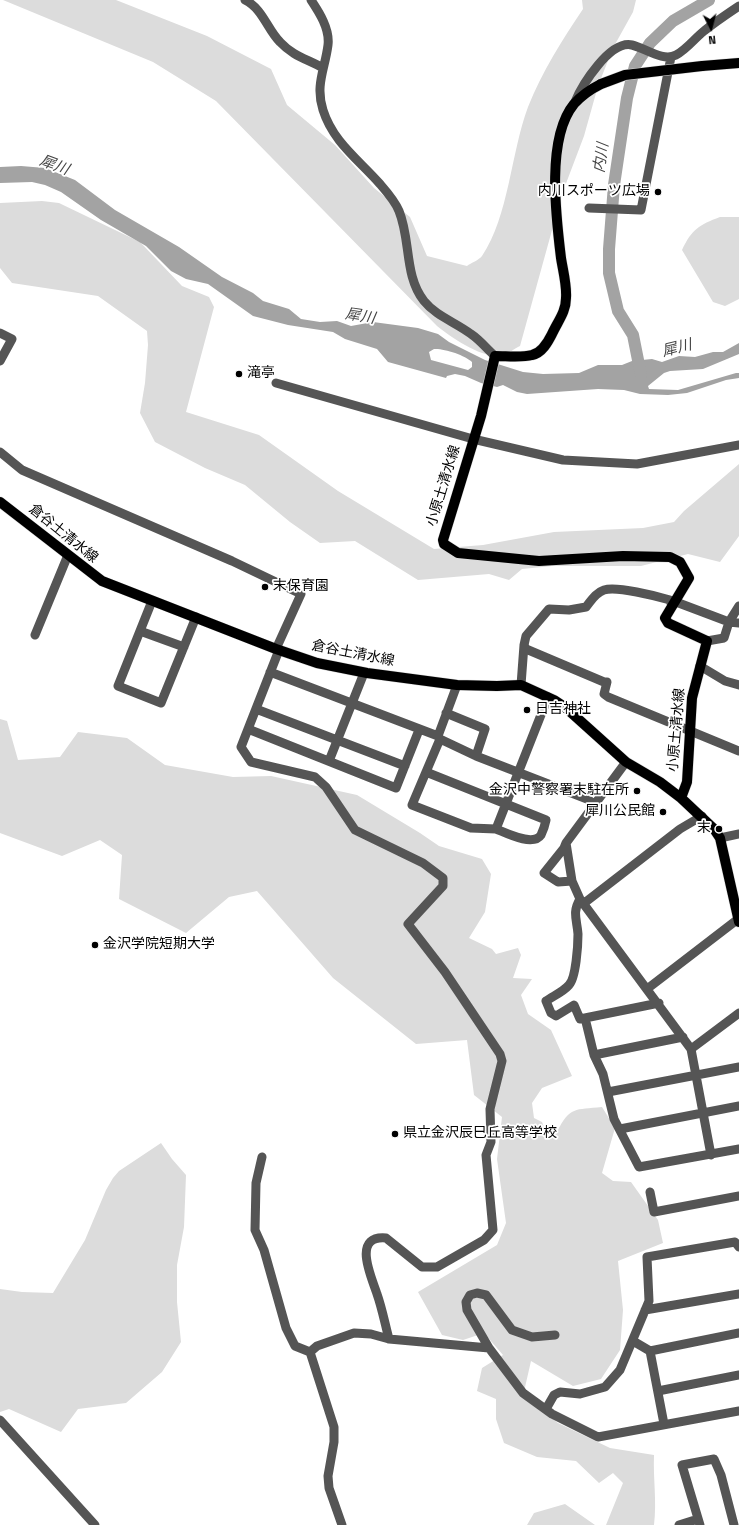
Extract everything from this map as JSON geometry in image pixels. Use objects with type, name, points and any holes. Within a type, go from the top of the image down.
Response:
[{"type":"main road","points":[[495,358],[532,355],[540,351],[547,344],[564,314],[566,297],[558,232],[555,186],[558,146],[564,122],[574,105],[589,90],[625,75],[739,63]]},
{"type":"main road","name":"小原土清水線","points":[[495,358],[473,439],[443,536],[444,544],[458,553],[539,561],[624,556],[670,557],[680,562],[689,578],[665,618],[668,623],[707,641],[692,698],[687,782],[681,798]]},
{"type":"main road","name":"倉谷土清水線","points":[[0,502],[102,581],[277,649],[317,663],[364,673],[457,685],[521,685],[548,697],[566,708],[626,762],[660,782],[681,798]]},
{"type":"main road","points":[[681,798],[702,816],[720,838],[739,920]]},
{"type":"street","points":[[311,0],[327,32],[328,44],[320,80],[320,99],[332,131],[344,146],[388,192],[399,210],[406,234],[412,275],[423,300],[433,311],[471,334],[495,358]]},
{"type":"street","points":[[251,2],[257,8],[279,41],[291,52],[323,68]]},
{"type":"street","points":[[574,105],[580,91],[601,60],[616,47],[630,44],[667,56],[676,55],[704,30],[739,6]]},
{"type":"street","points":[[589,208],[641,210],[667,56]]},
{"type":"street","points":[[0,333],[12,339],[0,361]]},
{"type":"street","points":[[276,383],[473,439],[548,458],[637,464],[739,445]]},
{"type":"street","points":[[0,452],[22,470],[232,561],[301,594],[277,649],[270,672],[241,747],[251,762],[315,778],[326,787],[355,830],[423,863],[443,878],[443,886],[408,924],[445,972],[500,1054],[502,1061],[490,1109],[490,1142],[486,1155],[492,1230],[484,1240],[437,1267],[428,1268],[422,1267],[386,1238],[381,1237],[372,1241],[366,1250],[367,1266],[377,1293],[389,1338]]},
{"type":"street","points":[[35,634],[68,555]]},
{"type":"street","points":[[521,685],[526,636],[549,609],[569,610],[586,607],[595,594],[604,589],[643,592],[670,600],[674,604],[729,622],[739,623]]},
{"type":"street","points":[[152,601],[118,686],[161,702],[196,617]]},
{"type":"street","points":[[707,641],[724,638],[729,622],[739,606]]},
{"type":"street","points":[[140,631],[184,647]]},
{"type":"street","points":[[524,645],[526,649],[604,682],[608,682],[604,694],[608,696],[739,751]]},
{"type":"street","points":[[700,666],[725,681],[739,685]]},
{"type":"street","points":[[270,672],[439,737],[476,756],[588,799],[594,804]]},
{"type":"street","points":[[329,761],[364,673]]},
{"type":"street","points":[[426,772],[546,820],[540,836],[533,840],[517,838],[496,829],[471,828],[412,806],[426,772],[457,685]]},
{"type":"street","points":[[496,829],[548,697]]},
{"type":"street","points":[[256,709],[405,766]]},
{"type":"street","points":[[446,713],[485,729],[476,756]]},
{"type":"street","points":[[248,729],[396,788],[419,730]]},
{"type":"street","points":[[572,881],[558,882],[544,873],[564,848],[566,842],[626,762]]},
{"type":"street","points":[[659,1003],[580,1019],[574,1006],[556,1016],[551,1013],[546,1001],[570,985],[575,967],[578,934],[574,914],[575,906],[680,829],[702,816]]},
{"type":"street","points":[[720,838],[739,834]]},
{"type":"street","points":[[566,842],[572,881],[581,901],[659,1003],[691,1049],[711,1154]]},
{"type":"street","points":[[647,989],[739,920]]},
{"type":"street","points":[[691,1049],[739,1013]]},
{"type":"street","points":[[585,1018],[591,1049],[603,1074],[614,1119],[639,1167],[739,1149]]},
{"type":"street","points":[[594,1055],[683,1037]]},
{"type":"street","points":[[608,1092],[739,1067]]},
{"type":"street","points":[[620,1129],[739,1106]]},
{"type":"street","points":[[262,1157],[256,1183],[255,1230],[266,1256],[286,1328],[295,1346],[310,1352]]},
{"type":"street","points":[[650,1192],[654,1212],[739,1196]]},
{"type":"street","points":[[546,1409],[554,1395],[560,1392],[580,1394],[605,1387],[620,1370],[649,1301],[647,1257],[735,1242],[739,1247]]},
{"type":"street","points":[[554,1335],[532,1337],[512,1330],[486,1295],[476,1293],[470,1295],[466,1302],[467,1310],[489,1348],[523,1393],[552,1414],[598,1437],[739,1411]]},
{"type":"street","points":[[645,1310],[739,1294]]},
{"type":"street","points":[[310,1352],[317,1346],[354,1333],[489,1348]]},
{"type":"street","points":[[632,1341],[650,1351],[739,1333]]},
{"type":"street","points":[[650,1351],[664,1424]]},
{"type":"street","points":[[310,1352],[334,1427],[334,1442],[328,1476],[329,1488],[342,1525]]},
{"type":"street","points":[[658,1391],[739,1374]]},
{"type":"street","points":[[0,1420],[95,1525]]},
{"type":"street","points":[[679,1525],[699,1522],[682,1465],[714,1459],[721,1476],[734,1525]]},
{"type":"shaded area","points":[[3,0],[116,0],[207,36],[271,69],[287,105],[335,145],[374,188],[410,217],[427,256],[467,266],[482,256],[491,240],[504,203],[517,144],[528,107],[553,56],[583,9],[582,0],[636,0],[633,12],[613,48],[598,86],[584,136],[562,194],[520,346],[501,356],[493,356],[476,351],[437,326],[216,101],[153,62]]},
{"type":"shaded area","points":[[21,166],[45,168],[75,180],[115,210],[179,247],[222,277],[253,293],[263,301],[289,309],[301,319],[320,322],[337,321],[351,326],[373,322],[418,328],[438,334],[449,342],[485,360],[523,372],[543,374],[579,373],[598,365],[622,365],[632,361],[652,359],[662,362],[679,356],[695,357],[713,352],[723,352],[739,343],[739,354],[703,369],[670,371],[664,373],[648,386],[649,389],[678,390],[736,373],[739,373],[739,378],[726,380],[687,393],[668,395],[640,394],[624,390],[598,389],[527,394],[517,392],[503,385],[497,387],[481,383],[465,376],[455,374],[447,376],[446,378],[388,362],[377,349],[345,339],[333,332],[288,325],[253,316],[208,284],[186,279],[171,271],[146,246],[101,220],[61,192],[45,185],[32,182],[0,183],[0,167]],"holes":[[[434,349],[454,352],[469,359],[472,362],[472,367],[468,370],[431,360],[429,352]]]},
{"type":"shaded area","points":[[42,201],[59,203],[140,242],[182,286],[209,297],[214,307],[186,412],[259,435],[338,491],[434,549],[483,545],[554,532],[643,528],[674,522],[684,511],[739,464],[739,536],[720,562],[688,554],[641,566],[552,566],[522,569],[509,580],[489,574],[418,580],[355,541],[320,543],[290,522],[245,485],[205,468],[155,442],[140,413],[145,383],[148,345],[147,331],[98,296],[12,283],[0,268],[0,203]]},
{"type":"shaded area","points":[[720,217],[739,217],[739,299],[725,306],[713,302],[682,250],[689,237],[701,225]]},
{"type":"shaded area","points":[[0,719],[7,721],[18,760],[60,757],[78,732],[127,738],[165,765],[233,777],[271,776],[357,795],[439,846],[482,859],[491,874],[485,912],[469,938],[492,949],[496,954],[518,948],[521,955],[513,978],[532,979],[521,995],[528,1014],[551,1030],[572,1076],[542,1088],[532,1103],[534,1118],[542,1122],[546,1132],[557,1132],[570,1113],[579,1109],[602,1107],[615,1128],[602,1173],[613,1181],[631,1182],[658,1220],[663,1243],[618,1261],[623,1310],[620,1350],[601,1379],[573,1386],[531,1361],[523,1396],[558,1423],[610,1448],[654,1455],[654,1525],[606,1525],[623,1483],[613,1473],[599,1483],[576,1461],[537,1457],[504,1443],[496,1419],[496,1399],[477,1391],[482,1368],[503,1355],[484,1333],[463,1340],[442,1335],[418,1292],[497,1245],[506,1223],[497,1159],[502,1117],[474,1095],[467,1040],[416,1044],[333,978],[257,891],[229,897],[186,933],[119,899],[122,855],[100,840],[62,856],[0,833]]},
{"type":"shaded area","points":[[161,1143],[186,1175],[184,1227],[177,1265],[177,1302],[181,1342],[162,1372],[126,1403],[78,1409],[61,1432],[9,1409],[0,1412],[0,1289],[22,1292],[53,1293],[85,1240],[106,1190],[113,1178],[119,1171]]},
{"type":"shaded area","points":[[565,1504],[595,1525],[527,1525],[534,1513]]},
{"type":"waterway","name":"内川","points":[[641,375],[633,335],[618,311],[609,273],[609,249],[614,185],[627,98],[635,66],[650,43],[673,21],[709,0]]},
{"type":"place","name":"内川スポーツ広場","points":[[658,192]]},
{"type":"place","name":"滝亭","points":[[239,374]]},
{"type":"place","name":"末保育園","points":[[265,587]]},
{"type":"place","name":"日吉神社","points":[[527,710]]},
{"type":"place","name":"金沢中警察署末駐在所","points":[[637,791]]},
{"type":"place","name":"犀川公民館","points":[[663,812]]},
{"type":"place","name":"末","points":[[719,829]]},
{"type":"place","name":"金沢学院短期大学","points":[[95,945]]},
{"type":"place","name":"県立金沢辰巳丘高等学校","points":[[395,1134]]},
{"type":"water label","name":"犀川","points":[[54,166]]},
{"type":"water label","name":"犀川","points":[[360,317]]},
{"type":"water label","name":"犀川","points":[[677,349]]}]
